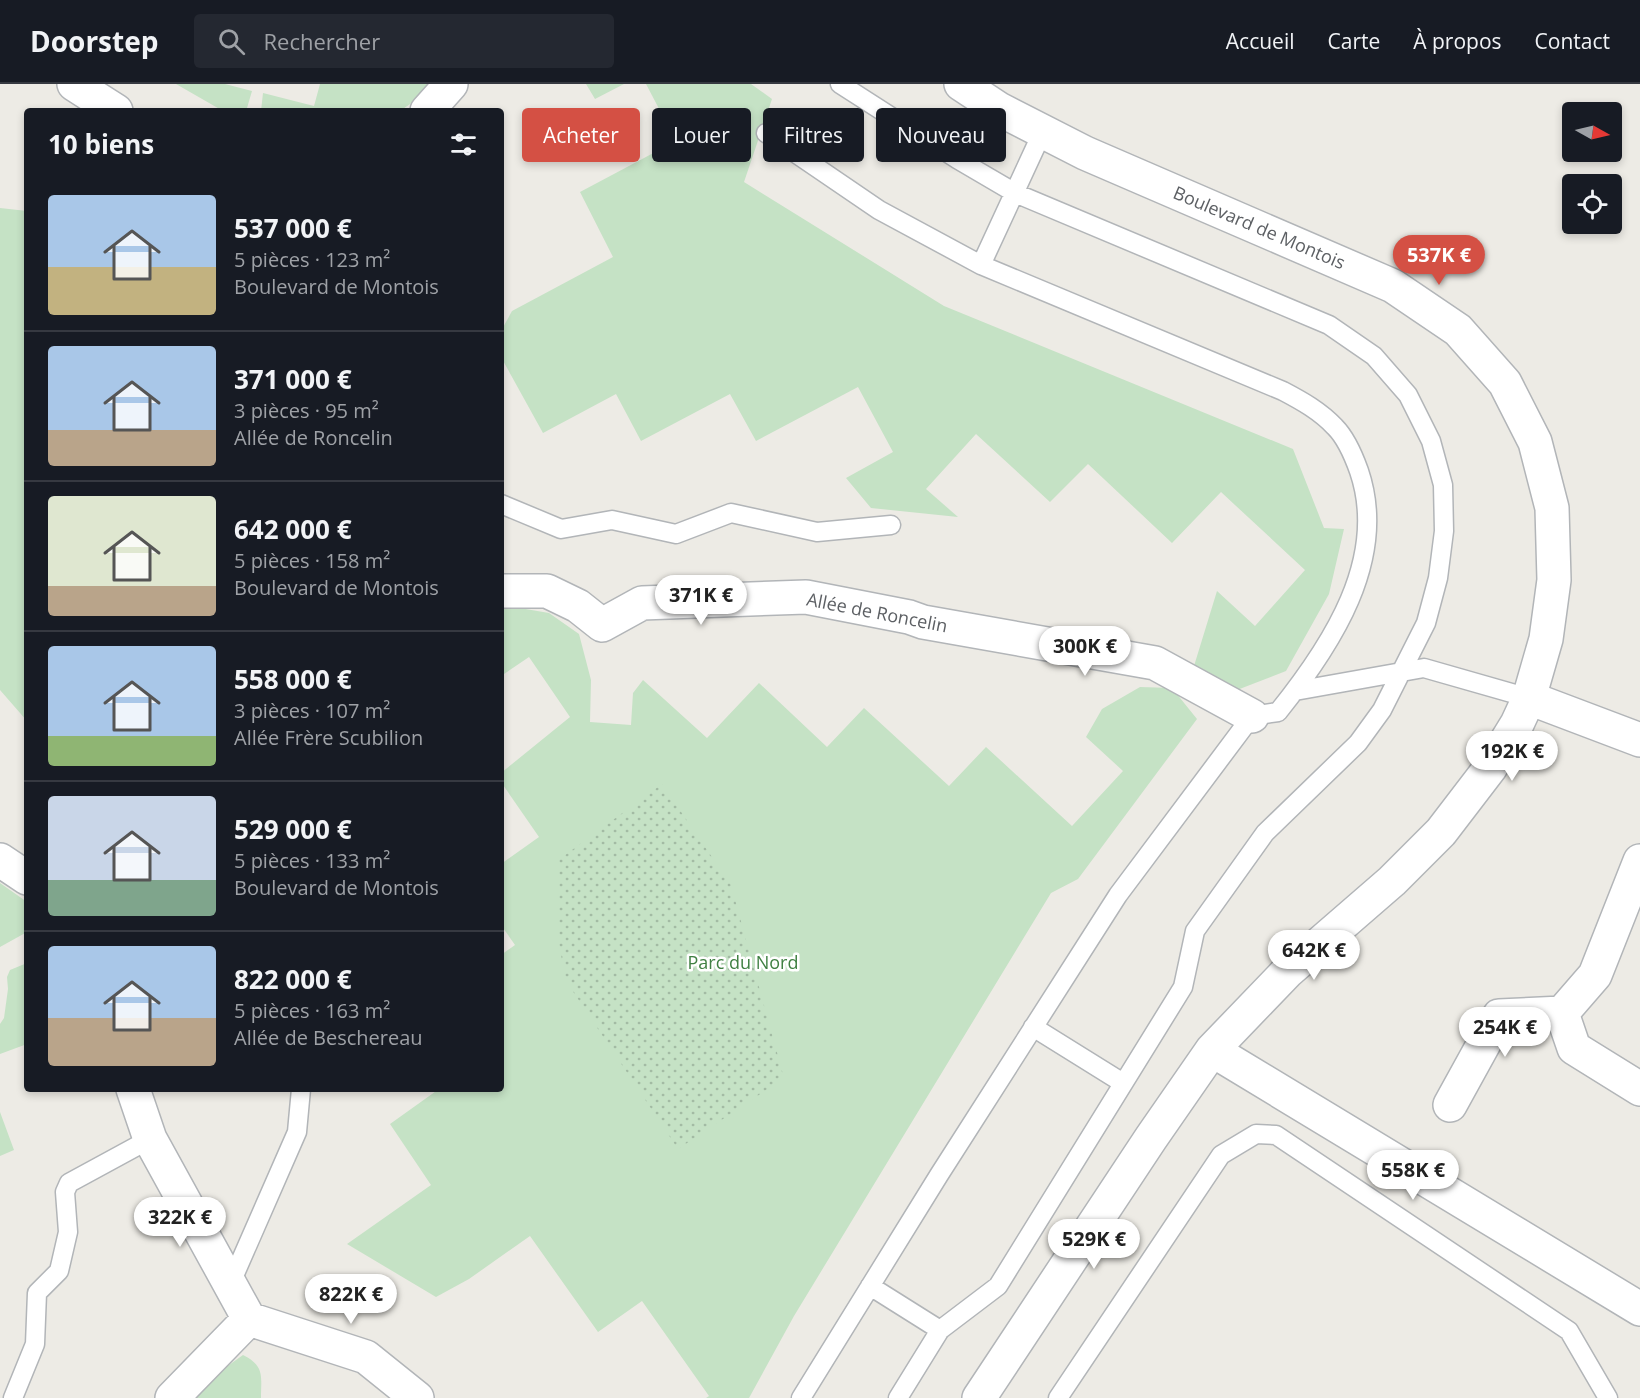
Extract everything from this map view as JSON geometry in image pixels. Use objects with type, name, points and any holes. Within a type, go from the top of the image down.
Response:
[{"type":"street","points":[[74,84],[111,108]]},
{"type":"street","points":[[430,108],[451,84]]},
{"type":"street","name":"Boulevard de Montois","points":[[961,84],[1042,133],[1393,286],[1458,330],[1505,383],[1535,442],[1552,508],[1554,580],[1546,639],[1528,698],[1517,724],[1491,768],[1441,832],[1392,881],[1287,972],[1212,1050],[979,1398]]},
{"type":"street","name":"Allée de Roncelin","points":[[504,591],[547,591],[578,606],[602,625],[642,603],[806,597],[909,617],[923,622],[1155,663],[1252,716]]},
{"type":"street","points":[[1528,698],[1640,740]]},
{"type":"street","points":[[0,860],[24,876]]},
{"type":"street","points":[[1450,1105],[1499,1016],[1562,1013],[1595,975],[1637,879]]},
{"type":"street","points":[[1562,1013],[1574,1048],[1640,1089]]},
{"type":"street","points":[[1212,1050],[1640,1309]]},
{"type":"street","points":[[134,1092],[150,1139],[249,1319],[366,1357],[417,1398]]},
{"type":"street","points":[[172,1398],[249,1319]]},
{"type":"lane","points":[[840,84],[957,159],[1015,193],[1329,325],[1374,356],[1408,396],[1431,441],[1443,485],[1444,531],[1438,578],[1426,623],[1382,710],[1358,743],[1265,833],[1195,931],[1183,987],[998,1286],[940,1330],[898,1398]]},
{"type":"lane","points":[[981,266],[1042,133]]},
{"type":"lane","points":[[801,1398],[1118,895],[1252,716],[1278,712],[1324,651],[1346,610],[1362,562],[1368,522],[1365,489],[1354,459],[1337,428],[1310,405],[1283,391],[981,266],[879,210],[809,162]]},
{"type":"lane","points":[[504,505],[561,529],[612,520],[676,534],[731,513],[817,532],[891,525]]},
{"type":"lane","points":[[1295,691],[1424,668],[1528,698]]},
{"type":"lane","points":[[1034,1027],[1123,1083]]},
{"type":"lane","points":[[230,1285],[297,1132],[301,1092]]},
{"type":"lane","points":[[1058,1398],[1221,1155],[1256,1134],[1276,1135],[1569,1331],[1608,1398]]},
{"type":"lane","points":[[13,1398],[34,1344],[37,1293],[59,1271],[68,1232],[64,1192],[69,1184],[150,1139]]},
{"type":"lane","points":[[870,1286],[940,1330]]},
{"type":"green space","points":[[176,84],[225,84],[252,91],[247,108],[218,108]]},
{"type":"green space","points":[[320,84],[429,84],[404,108],[261,108],[263,93],[314,106]]},
{"type":"green space","points":[[586,84],[624,84],[595,99]]},
{"type":"green space","points":[[646,84],[751,84],[772,99],[769,108],[763,108],[763,126],[751,161],[751,108],[659,108]]},
{"type":"green space","points":[[652,154],[652,162],[751,162],[744,182],[944,306],[1293,449],[1324,528],[1344,529],[1329,594],[1286,671],[1237,690],[1194,666],[1217,591],[1255,626],[1305,570],[1221,492],[1172,543],[1088,464],[1050,502],[976,434],[926,489],[958,517],[871,508],[846,478],[893,452],[858,387],[756,441],[730,394],[641,441],[616,394],[543,433],[504,362],[504,326],[512,311],[613,257],[580,192]]},
{"type":"green space","points":[[0,208],[24,211],[24,718],[0,690]]},
{"type":"green space","name":"Parc du Nord","points":[[508,606],[549,613],[579,634],[591,680],[590,722],[631,725],[633,693],[643,680],[707,738],[759,683],[827,747],[864,708],[949,786],[986,747],[1072,826],[1123,771],[1086,737],[1102,709],[1140,687],[1172,688],[1197,719],[1078,879],[1051,893],[794,1316],[749,1398],[706,1398],[709,1396],[642,1301],[598,1332],[530,1236],[469,1279],[436,1297],[347,1244],[431,1185],[390,1124],[435,1092],[504,1092],[504,953],[515,945],[504,929],[504,862],[539,837],[504,786],[504,771],[570,717],[529,657],[504,674],[504,608]]},
{"type":"green space","points":[[662,784],[731,885],[784,1078],[678,1149],[566,981],[558,939],[557,861]]},
{"type":"green space","points":[[0,883],[24,900],[24,934],[0,947]]},
{"type":"green space","points":[[24,964],[24,1045],[0,1054],[0,1024],[4,1018],[8,989],[7,977],[10,970]]},
{"type":"green space","points":[[0,1112],[14,1150],[0,1156]]},
{"type":"green space","points":[[243,1355],[255,1363],[260,1372],[261,1398],[195,1398],[222,1370]]}]
